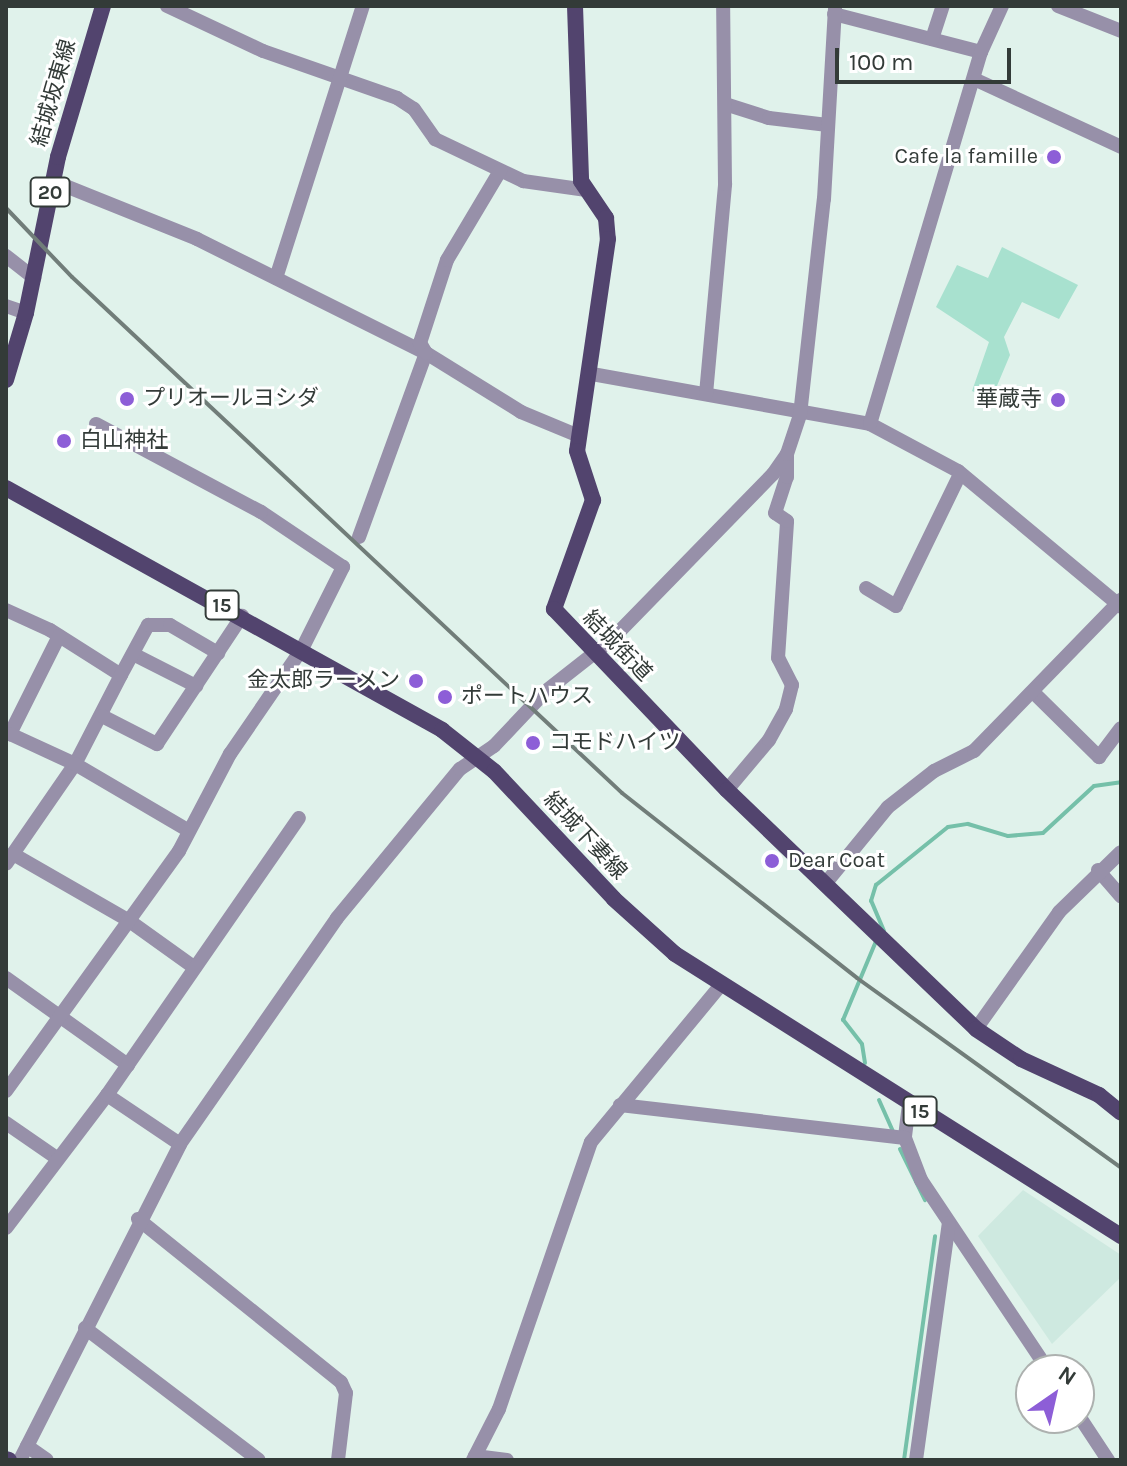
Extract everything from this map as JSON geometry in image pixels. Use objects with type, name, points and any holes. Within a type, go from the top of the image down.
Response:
[{"type":"main road","name":"結城坂東線","points":[[6,380],[26,313],[53,181],[103,6]]},
{"type":"main road","name":"結城街道","points":[[575,6],[586,190],[607,223],[592,374],[579,436],[579,463],[593,500],[554,609],[591,653],[727,790],[976,1029],[1021,1059],[1099,1095],[1121,1113]]},
{"type":"main road","name":"結城下妻線","points":[[6,488],[414,712],[478,757],[644,928],[720,986],[1121,1236]]},
{"type":"street","points":[[167,6],[263,51],[397,98],[414,109],[435,139],[500,171],[523,181],[586,190]]},
{"type":"street","points":[[276,278],[363,6]]},
{"type":"street","points":[[706,394],[725,184],[723,6]]},
{"type":"street","points":[[932,39],[943,6]]},
{"type":"street","points":[[870,424],[981,52],[1002,6]]},
{"type":"street","points":[[1067,8],[1121,31]]},
{"type":"street","points":[[727,790],[769,740],[786,709],[792,685],[778,658],[787,521],[775,513],[787,477],[787,454],[800,415],[828,125],[835,10],[981,52]]},
{"type":"street","points":[[974,79],[1121,147]]},
{"type":"street","points":[[725,104],[769,118],[828,125]]},
{"type":"street","points":[[426,353],[420,343],[447,260],[500,171]]},
{"type":"street","points":[[53,181],[145,216],[276,278],[426,353],[521,412],[579,436]]},
{"type":"street","points":[[6,256],[34,278]]},
{"type":"street","points":[[6,306],[26,313]]},
{"type":"street","points":[[359,537],[426,353]]},
{"type":"street","points":[[592,374],[706,394],[800,415],[870,424],[960,474],[1120,604],[974,751],[934,771],[888,807],[825,884]]},
{"type":"street","points":[[6,1091],[189,831],[230,754],[302,649],[343,567],[261,512],[96,424]]},
{"type":"street","points":[[20,1460],[138,1219],[180,1144],[337,918],[460,769],[478,757],[591,653],[611,640],[718,533],[787,454]]},
{"type":"street","points":[[866,588],[896,606],[960,474]]},
{"type":"street","points":[[6,610],[59,636],[121,675]]},
{"type":"street","points":[[102,716],[157,744],[242,616]]},
{"type":"street","points":[[195,968],[128,920],[10,859],[75,764],[148,625],[170,625],[218,653]]},
{"type":"street","points":[[59,636],[10,734],[75,764],[189,831]]},
{"type":"street","points":[[133,654],[196,686]]},
{"type":"street","points":[[1033,692],[1099,757],[1121,728]]},
{"type":"street","points":[[6,1228],[107,1095],[299,818]]},
{"type":"street","points":[[976,1029],[1047,927],[1098,870],[1121,852]]},
{"type":"street","points":[[1098,870],[1121,896]]},
{"type":"street","points":[[6,978],[128,1065]]},
{"type":"street","points":[[507,1460],[474,1458],[499,1409],[591,1142],[720,986]]},
{"type":"street","points":[[107,1095],[180,1144]]},
{"type":"street","points":[[909,1104],[905,1138],[921,1180],[1037,1354]]},
{"type":"street","points":[[620,1105],[905,1138]]},
{"type":"street","points":[[6,1123],[58,1159]]},
{"type":"street","points":[[138,1219],[341,1382],[346,1393],[338,1460]]},
{"type":"street","points":[[916,1460],[949,1223]]},
{"type":"street","points":[[85,1328],[259,1460]]},
{"type":"street","points":[[1091,1434],[1108,1460]]},
{"type":"street","points":[[27,1446],[47,1460]]},
{"type":"shaded area","points":[[1023,1190],[1121,1255],[1121,1277],[1052,1344],[978,1236]]},
{"type":"green space","points":[[1002,247],[1078,285],[1059,319],[1022,302],[1004,337],[1010,355],[991,400],[972,391],[989,342],[936,307],[957,265],[988,278]]},
{"type":"waterway","points":[[884,931],[871,901],[876,885],[948,827],[968,824],[1008,836],[1043,833],[1094,786],[1121,782]]},
{"type":"waterway","points":[[865,1063],[862,1044],[843,1020],[876,941]]},
{"type":"waterway","points":[[879,1100],[894,1134]]},
{"type":"waterway","points":[[900,1149],[925,1200]]},
{"type":"waterway","points":[[904,1460],[935,1236]]},
{"type":"railway","points":[[6,208],[72,277],[622,793],[857,978],[1121,1168]]},
{"type":"place","name":"Cafe la famille","points":[[1054,157]]},
{"type":"place","name":"プリオールヨシダ","points":[[127,399]]},
{"type":"place","name":"華蔵寺","points":[[1058,400]]},
{"type":"place","name":"白山神社","points":[[64,441]]},
{"type":"place","name":"金太郎ラーメン","points":[[416,681]]},
{"type":"place","name":"ポートハウス","points":[[445,697]]},
{"type":"place","name":"コモドハイツ","points":[[533,743]]},
{"type":"place","name":"Dear Coat","points":[[772,861]]}]
